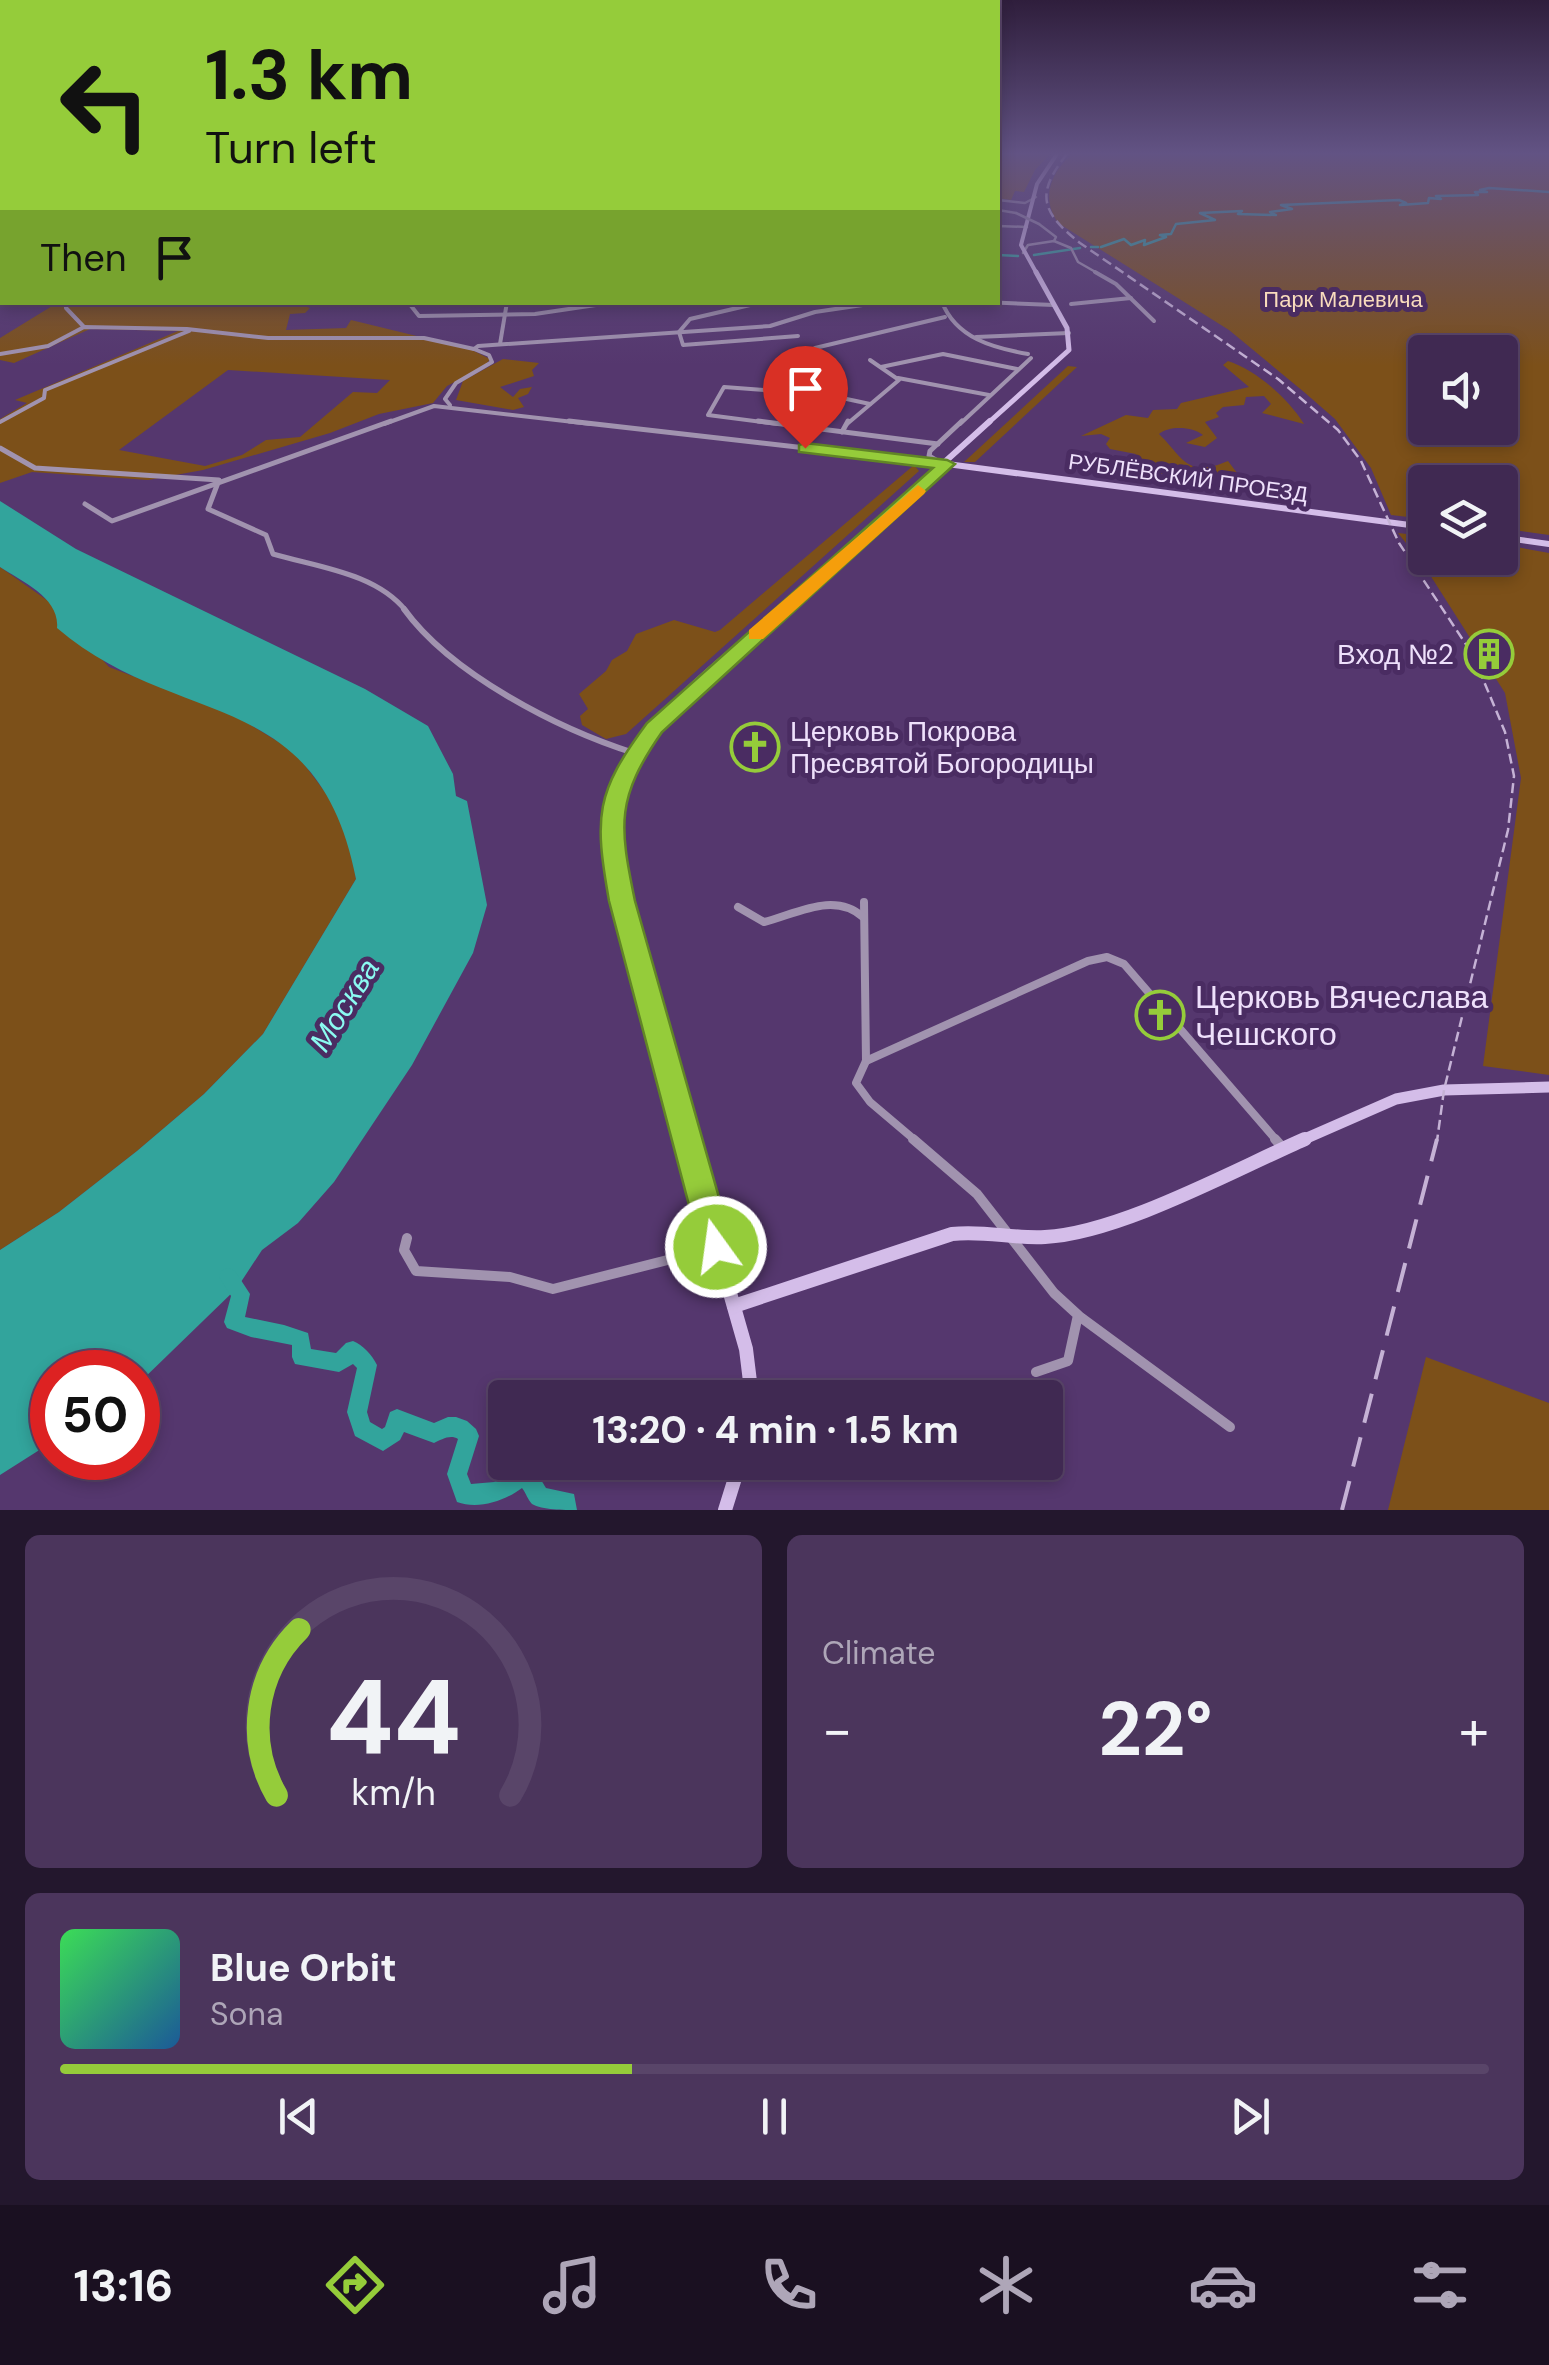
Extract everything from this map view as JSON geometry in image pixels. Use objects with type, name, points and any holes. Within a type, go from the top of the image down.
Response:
[{"type":"main road","points":[[716,1247],[664,1065],[612,849],[614,794],[634,753],[680,702],[1061,360],[1071,346],[1069,333],[1023,252],[1027,227]]},
{"type":"main road","points":[[1518,540],[1549,544]]},
{"type":"main road","points":[[750,1380],[734,1306],[952,1234],[976,1230],[1044,1237],[1113,1223],[1396,1099],[1416,1094],[1549,1086]]},
{"type":"main road","points":[[724,1510],[734,1480]]},
{"type":"street","points":[[1040,224],[1056,238],[1054,242]]},
{"type":"street","points":[[1000,225],[1027,227]]},
{"type":"street","points":[[1016,226],[1023,236],[1040,244]]},
{"type":"street","points":[[1023,252],[1028,245],[1054,242],[1074,250],[1078,262],[1116,284],[1154,321]]},
{"type":"street","points":[[1071,304],[1132,298]]},
{"type":"street","points":[[1000,303],[1054,305]]},
{"type":"street","points":[[66,305],[84,327]]},
{"type":"street","points":[[410,305],[419,316],[506,315],[591,305]]},
{"type":"street","points":[[500,344],[507,305]]},
{"type":"street","points":[[678,334],[690,319],[750,305]]},
{"type":"street","points":[[474,348],[776,325],[811,313],[857,305]]},
{"type":"street","points":[[943,305],[946,317],[972,337],[1030,356],[929,456],[947,464]]},
{"type":"street","points":[[815,348],[946,317]]},
{"type":"street","points":[[0,354],[48,346],[84,327],[190,330],[268,338],[424,338],[474,348],[492,357],[492,362],[456,383],[445,402],[451,405]]},
{"type":"street","points":[[0,422],[38,403],[45,390],[190,330]]},
{"type":"street","points":[[972,337],[1069,333]]},
{"type":"street","points":[[678,334],[686,346],[798,336]]},
{"type":"street","points":[[881,367],[944,354],[1019,370]]},
{"type":"street","points":[[870,360],[898,378],[990,396]]},
{"type":"street","points":[[842,432],[898,378]]},
{"type":"street","points":[[870,404],[828,395],[727,386],[721,388],[708,416],[938,444]]},
{"type":"street","points":[[84,504],[112,520],[424,407],[451,405],[947,464]]},
{"type":"street","points":[[0,448],[35,468],[219,480]]},
{"type":"street","name":"РУБЛЁВСКИЙ ПРОЕЗД","points":[[947,464],[1408,526]]},
{"type":"street","points":[[219,480],[208,509],[266,536],[273,554],[340,574],[396,600],[422,632],[508,692],[602,744],[634,753]]},
{"type":"street","points":[[864,902],[866,1060],[856,1084],[870,1102],[977,1194],[1054,1293],[1230,1427]]},
{"type":"street","points":[[738,907],[764,922],[811,908],[844,905],[857,909],[864,918]]},
{"type":"street","points":[[866,1060],[1088,961],[1107,957],[1124,964],[1284,1149]]},
{"type":"street","points":[[407,1238],[404,1250],[416,1271],[510,1277],[553,1289],[716,1247],[734,1306]]},
{"type":"street","points":[[1036,1372],[1068,1361],[1078,1315]]},
{"type":"green space","name":"Парк Малевича","points":[[1060,224],[1549,224],[1549,535],[1518,531],[1518,465],[1408,465],[1408,517],[1391,515],[1371,468],[1335,419],[1229,330]]},
{"type":"green space","points":[[54,305],[302,305],[310,308],[305,313],[290,314],[286,330],[346,328],[351,320],[470,349],[490,359],[485,366],[447,386],[433,403],[379,414],[330,433],[203,470],[148,480],[32,472],[0,483],[0,419],[27,403],[15,400],[178,331],[90,329],[14,363],[0,360],[0,338]],"holes":[[[228,370],[390,380],[377,393],[353,392],[300,437],[266,440],[242,455],[205,466],[119,450]]]},
{"type":"green space","points":[[503,359],[539,363],[532,370],[534,376],[500,387],[513,397],[520,389],[532,387],[528,394],[518,398],[524,407],[513,410],[456,400],[463,381]]},
{"type":"green space","points":[[1228,361],[1270,386],[1304,424],[1262,413],[1271,404],[1264,396],[1246,397],[1244,405],[1223,407],[1216,413],[1219,417],[1205,422],[1217,438],[1205,447],[1186,443],[1203,435],[1193,430],[1175,428],[1159,434],[1187,463],[1203,468],[1228,461],[1240,477],[1203,479],[1123,469],[1136,454],[1110,449],[1106,444],[1110,438],[1101,434],[1081,436],[1126,415],[1148,418],[1153,410],[1177,409],[1181,403],[1249,387],[1223,365]]},
{"type":"green space","points":[[1068,366],[1077,367],[975,462],[964,462]]},
{"type":"green space","points":[[914,465],[919,471],[626,734],[606,739],[582,725],[580,716],[588,709],[579,694],[606,671],[612,660],[627,651],[636,634],[674,620],[715,632],[720,630]]},
{"type":"green space","points":[[1518,547],[1549,553],[1549,1075],[1483,1066],[1521,778],[1505,693],[1430,575],[1518,575]]},
{"type":"green space","points":[[0,567],[51,603],[109,667],[236,716],[295,752],[331,800],[348,835],[356,879],[263,1034],[204,1094],[137,1151],[59,1212],[0,1250]]},
{"type":"green space","points":[[1426,1357],[1549,1403],[1549,1510],[1388,1510]]},
{"type":"water","name":"Москва","points":[[0,501],[76,549],[365,689],[428,726],[453,774],[456,796],[467,801],[487,905],[473,953],[412,1065],[334,1182],[298,1223],[262,1250],[237,1288],[160,1363],[160,1350],[30,1350],[30,1456],[0,1475],[0,1250],[59,1212],[137,1151],[204,1094],[263,1034],[356,879],[337,816],[310,772],[276,741],[237,719],[103,660],[57,628],[53,608],[46,599],[0,567]]},
{"type":"waterway","points":[[1101,247],[1124,239],[1131,245],[1145,240],[1144,245],[1166,237],[1160,235],[1171,234],[1176,224]]},
{"type":"waterway","points":[[1091,247],[1098,247]]},
{"type":"waterway","points":[[1034,255],[1080,248]]},
{"type":"waterway","points":[[1000,255],[1018,256]]},
{"type":"waterway","points":[[228,1277],[241,1294],[234,1322],[301,1340],[302,1357],[339,1363],[353,1350],[367,1365],[357,1412],[362,1429],[383,1441],[393,1433],[397,1419],[434,1433],[456,1427],[469,1436],[457,1474],[464,1495],[496,1492],[514,1483],[517,1474],[526,1475],[540,1497],[566,1502],[566,1510]]},
{"type":"railway","points":[[1059,224],[1080,243],[1278,379],[1338,430],[1361,461],[1399,543],[1473,655],[1505,732],[1514,776],[1508,830],[1444,1090],[1437,1141]]},
{"type":"railway","points":[[1342,1510],[1437,1139]]},
{"type":"slow traffic","points":[[756,635],[918,491]]},
{"type":"place","name":"Вход №2","points":[[1489,654]]},
{"type":"place","name":"Церковь Покрова Пресвятой Богородицы","points":[[755,747]]},
{"type":"place","name":"Церковь Вячеслава Чешского","points":[[1160,1015]]},
{"type":"route","points":[[716,1247],[622,901],[612,849],[611,809],[627,766],[654,728],[947,464],[805,448]]}]
